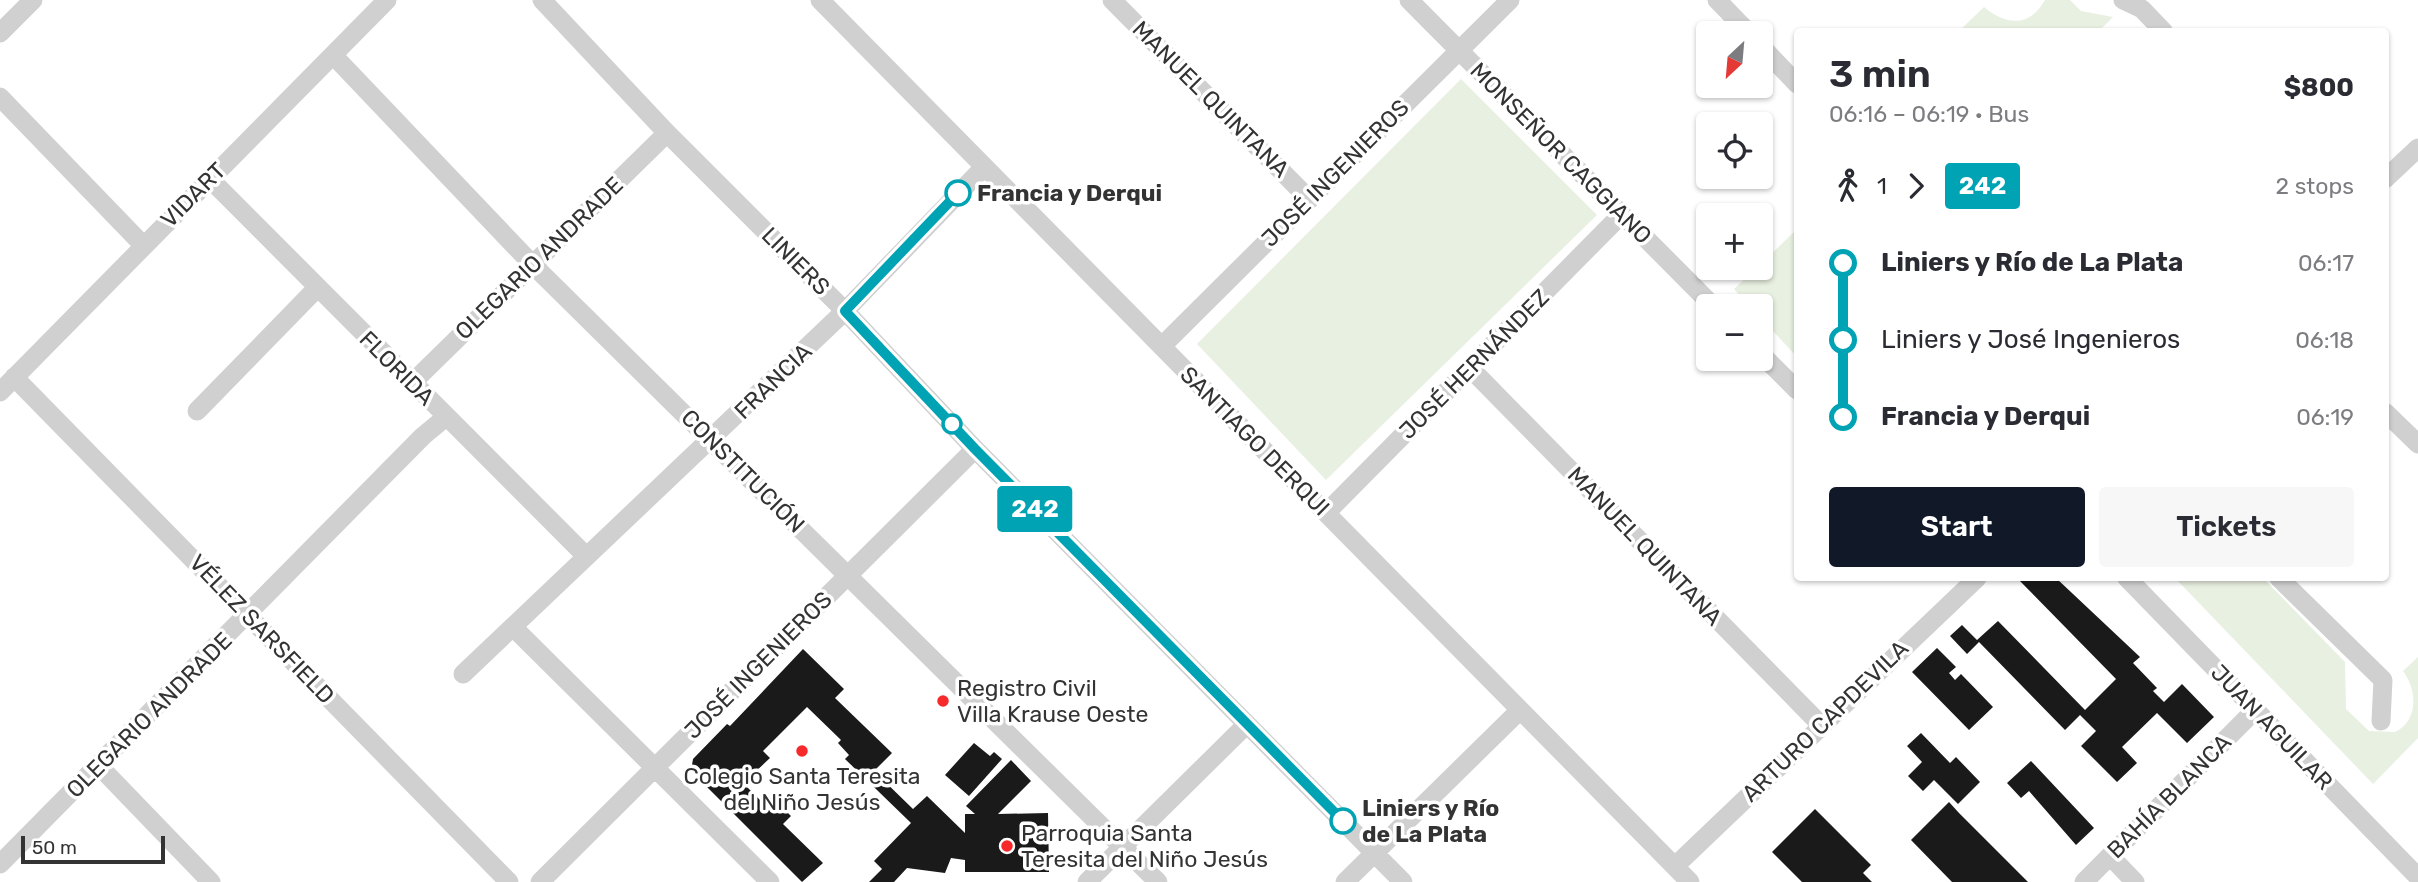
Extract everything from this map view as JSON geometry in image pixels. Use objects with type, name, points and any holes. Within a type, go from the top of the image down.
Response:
[{"type":"street","points":[[0,33],[33,0]]},
{"type":"street","name":"VIDART","points":[[0,392],[387,0]]},
{"type":"street","name":"LINIERS","points":[[542,0],[667,133],[845,311],[975,449],[1403,882]]},
{"type":"street","name":"SANTIAGO DERQUI","points":[[820,0],[1690,882]]},
{"type":"street","name":"MANUEL QUINTANA","points":[[1112,0],[1309,199]]},
{"type":"street","name":"MONSEÑOR CAGGIANO","points":[[1409,0],[1701,294]]},
{"type":"street","name":"JOSÉ INGENIEROS","points":[[1162,346],[1510,0]]},
{"type":"street","points":[[1717,0],[1737,21]]},
{"type":"street","points":[[2123,0],[2141,9],[2160,28]]},
{"type":"street","name":"CONSTITUCIÓN","points":[[333,55],[533,265],[1158,882]]},
{"type":"street","points":[[1773,58],[1794,80]]},
{"type":"street","points":[[0,97],[143,245]]},
{"type":"street","name":"OLEGARIO ANDRADE","points":[[411,384],[667,133]]},
{"type":"street","points":[[2389,176],[2417,150]]},
{"type":"street","name":"FRANCIA","points":[[463,674],[845,311],[984,167]]},
{"type":"street","name":"FLORIDA","points":[[209,178],[411,384],[586,556]]},
{"type":"street","name":"JOSÉ HERNÁNDEZ","points":[[1326,513],[1622,214]]},
{"type":"street","points":[[197,411],[317,288]]},
{"type":"street","points":[[1773,367],[1794,387]]},
{"type":"street","name":"MANUEL QUINTANA","points":[[1470,368],[1820,724]]},
{"type":"street","name":"VÉLEZ SARSFIELD","points":[[14,377],[509,882]]},
{"type":"street","points":[[2389,416],[2418,444]]},
{"type":"street","name":"OLEGARIO ANDRADE","points":[[0,864],[423,436],[446,417]]},
{"type":"street","name":"JOSÉ INGENIEROS","points":[[540,882],[975,449]]},
{"type":"street","name":"ARTURO CAPDEVILA","points":[[1675,866],[1820,724],[1974,581]]},
{"type":"street","name":"JUAN AGUILAR","points":[[2130,581],[2418,877]]},
{"type":"street","points":[[2282,581],[2383,680],[2381,720]]},
{"type":"street","points":[[513,627],[770,882]]},
{"type":"street","points":[[1345,882],[1520,710]]},
{"type":"street","name":"BAHÍA BLANCA","points":[[2084,882],[2255,710]]},
{"type":"street","points":[[1087,882],[1247,724]]},
{"type":"street","points":[[99,766],[211,882]]},
{"type":"street","points":[[2110,856],[2135,882]]},
{"type":"green space","points":[[2045,0],[2070,0],[2081,11],[2113,17],[2102,28],[1962,28],[1984,7],[2001,18],[2018,21],[2039,9]]},
{"type":"green space","points":[[1461,79],[1597,215],[1326,480],[1197,344]]},
{"type":"green space","points":[[1794,232],[1794,354],[1773,331],[1773,294],[1738,294],[1734,289],[1743,280],[1773,280],[1773,252]]},
{"type":"green space","points":[[2178,581],[2266,581],[2345,662],[2346,709],[2369,731],[2395,732],[2408,721],[2412,713],[2413,696],[2403,671],[2418,657],[2418,738],[2373,784]]},
{"type":"building","points":[[2020,581],[2059,581],[2140,657],[2133,663],[2157,688],[2153,691],[2164,702],[2182,684],[2214,717],[2187,743],[2157,713],[2122,747],[2137,763],[2117,782],[2081,746],[2096,731],[2080,715],[2065,730],[1979,642],[1967,654],[1950,636],[1962,625],[1977,640],[1998,621],[2085,710],[2116,679]]},
{"type":"building","points":[[1937,648],[1956,667],[1949,673],[1955,680],[1961,674],[1993,707],[1969,730],[1912,672]]},
{"type":"building","points":[[803,649],[844,689],[835,698],[892,753],[874,771],[913,809],[927,796],[965,833],[965,814],[975,814],[966,806],[1011,760],[1031,781],[998,814],[1048,813],[1049,872],[965,872],[965,860],[951,858],[945,873],[907,868],[894,882],[869,882],[882,869],[874,861],[911,823],[845,759],[849,755],[838,743],[841,740],[807,707],[763,751],[770,758],[754,773],[748,768],[738,778],[772,812],[779,804],[791,816],[783,824],[823,863],[802,882],[691,771],[693,759],[727,724],[730,726]]},
{"type":"building","points":[[1921,733],[1950,763],[1956,757],[1980,782],[1958,804],[1934,780],[1923,791],[1908,776],[1922,762],[1907,746]]},
{"type":"building","points":[[974,743],[990,756],[994,752],[1002,759],[969,796],[945,775]]},
{"type":"building","points":[[2031,761],[2094,828],[2076,845],[2029,791],[2021,798],[2007,783]]},
{"type":"building","points":[[1949,802],[2028,882],[1952,882],[1911,840]]},
{"type":"building","points":[[1815,809],[1871,865],[1863,873],[1872,882],[1802,882],[1772,852]]},
{"type":"bus line","name":"242","points":[[958,193],[845,311],[975,449],[1343,821]]},
{"type":"place","name":"Francia y Derqui","points":[[958,193]]},
{"type":"place","name":"Registro Civil Villa Krause Oeste","points":[[943,701]]},
{"type":"place","name":"Colegio Santa Teresita del Niño Jesús","points":[[802,751]]},
{"type":"place","name":"Liniers y Río de La Plata","points":[[1343,821]]},
{"type":"place","name":"Parroquia Santa Teresita del Niño Jesús","points":[[1007,846]]}]
